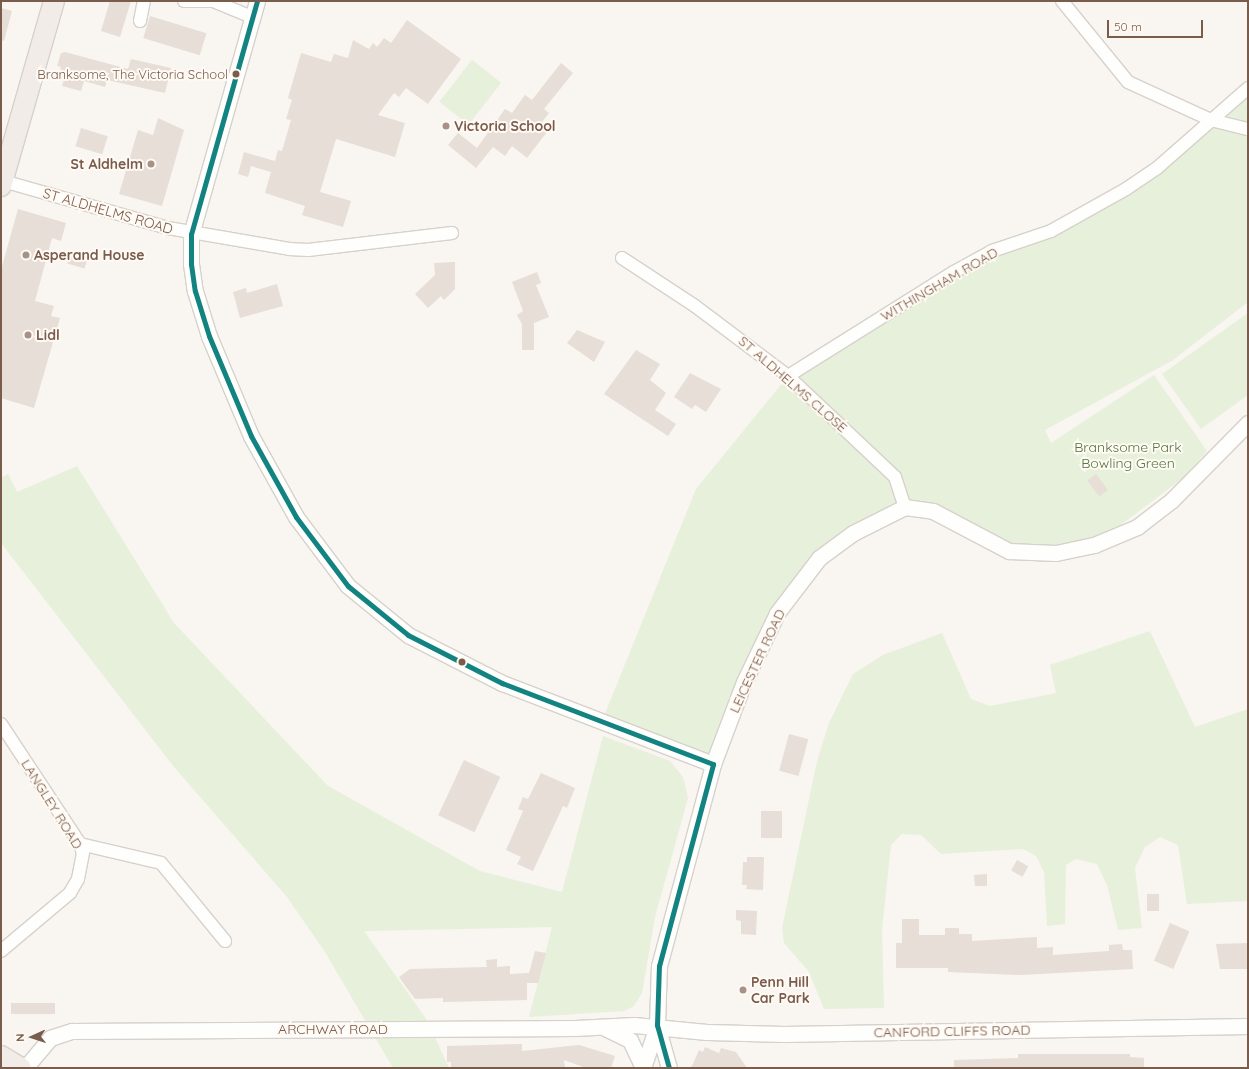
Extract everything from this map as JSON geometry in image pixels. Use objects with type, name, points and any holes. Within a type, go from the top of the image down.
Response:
[{"type":"highway","points":[[2,183],[54,1]]},
{"type":"highway","points":[[1,1056],[21,1068]]},
{"type":"street","points":[[140,21],[144,1]]},
{"type":"street","points":[[184,1],[213,1],[252,17]]},
{"type":"street","points":[[257,1],[191,234],[192,270],[201,315],[251,436],[296,517],[348,586],[408,635],[502,683],[713,764]]},
{"type":"street","points":[[1062,1],[1128,82],[1211,120],[1248,128]]},
{"type":"street","name":"WITHINGHAM ROAD","points":[[788,376],[960,268],[992,251],[1051,231],[1126,189],[1157,168],[1248,88]]},
{"type":"street","name":"ST ALDHELMS ROAD","points":[[2,183],[191,234],[308,250],[452,233]]},
{"type":"street","name":"ST ALDHELMS CLOSE","points":[[622,258],[640,267],[761,352],[895,477],[905,507]]},
{"type":"street","points":[[905,507],[934,511],[1008,551],[1056,553],[1094,545],[1137,527],[1172,500],[1248,423]]},
{"type":"street","name":"LEICESTER ROAD","points":[[657,1025],[657,983],[663,945],[713,764],[744,682],[777,613],[820,558],[853,533],[905,507]]},
{"type":"street","name":"LANGLEY ROAD","points":[[1,724],[80,844],[82,863],[70,892],[1,951]]},
{"type":"street","points":[[80,844],[161,863],[225,941]]},
{"type":"street","points":[[643,1068],[657,1025]]},
{"type":"street","points":[[657,1025],[669,1068]]},
{"type":"street","name":"CANFORD CLIFFS ROAD","points":[[657,1025],[707,1032],[784,1034],[1248,1026]]},
{"type":"street","name":"ARCHWAY ROAD","points":[[25,1068],[50,1038],[72,1031],[604,1027],[657,1025]]},
{"type":"street","points":[[604,1027],[630,1040],[643,1068]]},
{"type":"green space","points":[[472,60],[501,83],[469,125],[439,102]]},
{"type":"green space","name":"Branksome Park Bowling Green","points":[[1248,88],[1248,302],[1173,360],[1045,430],[1051,443],[1154,375],[1207,451],[1183,478],[1094,545],[1009,551],[905,507],[853,533],[777,613],[713,764],[602,721],[696,489],[788,376],[954,272],[1051,231],[1126,189]]},
{"type":"green space","points":[[1248,313],[1248,395],[1201,429],[1162,374]]},
{"type":"green space","points":[[77,466],[174,623],[328,786],[480,871],[562,892],[603,736],[670,761],[683,777],[688,798],[655,917],[642,993],[634,1006],[624,1011],[529,1017],[552,927],[364,931],[427,1020],[449,1068],[393,1068],[325,952],[287,897],[174,767],[1,543],[1,478],[8,474],[17,492]]},
{"type":"green space","points":[[1150,631],[1195,727],[1248,709],[1248,901],[1187,904],[1178,845],[1160,837],[1145,847],[1135,868],[1142,928],[1118,930],[1107,885],[1097,864],[1076,859],[1066,865],[1065,924],[1047,926],[1044,872],[1036,856],[1023,849],[941,854],[921,835],[902,834],[891,845],[882,930],[884,1008],[824,1009],[809,972],[784,943],[782,928],[817,761],[829,723],[853,674],[883,655],[942,633],[971,699],[990,706],[1056,693],[1050,665]]},
{"type":"building","points":[[110,1],[131,1],[120,37],[101,31]]},
{"type":"building","points":[[1,8],[12,11],[4,41],[1,40]]},
{"type":"building","points":[[150,16],[206,33],[200,55],[143,38]]},
{"type":"building","points":[[407,20],[461,59],[428,104],[406,88],[399,97],[394,93],[378,115],[405,123],[395,157],[336,139],[320,192],[351,201],[343,227],[302,215],[305,206],[265,193],[271,172],[251,166],[248,177],[238,174],[244,152],[275,161],[278,150],[282,151],[291,120],[286,119],[292,100],[288,98],[301,53],[331,62],[334,54],[348,58],[353,40],[369,49],[373,43],[377,47],[384,38],[391,43]]},
{"type":"building","points":[[65,52],[128,69],[131,59],[171,68],[165,93],[107,80],[105,87],[84,81],[81,91],[62,86],[66,73],[60,71],[61,67],[57,66],[61,53]]},
{"type":"building","points":[[561,63],[573,73],[544,109],[549,113],[542,122],[550,128],[527,158],[512,146],[505,156],[493,147],[476,168],[448,145],[458,133],[477,148],[505,109],[512,113],[525,95],[532,100]]},
{"type":"building","name":"St Aldhelm","points":[[158,118],[184,130],[162,206],[119,194],[138,130],[153,135]]},
{"type":"building","points":[[81,128],[108,136],[102,154],[75,146]]},
{"type":"building","points":[[18,209],[66,223],[61,241],[52,238],[35,301],[54,306],[51,316],[60,318],[34,408],[1,398],[1,270]]},
{"type":"building","points":[[70,254],[87,259],[85,269],[67,264]]},
{"type":"building","points":[[455,262],[455,289],[444,300],[441,296],[428,308],[415,294],[435,275],[434,263]]},
{"type":"building","points":[[537,272],[541,283],[536,285],[549,317],[534,323],[534,350],[522,350],[522,324],[517,315],[523,311],[512,282]]},
{"type":"building","points":[[277,284],[283,306],[240,318],[233,292],[246,288],[247,293]]},
{"type":"building","points":[[577,330],[605,342],[594,362],[567,343]]},
{"type":"building","points":[[636,350],[660,364],[650,380],[666,393],[655,410],[676,424],[668,436],[604,394]]},
{"type":"building","points":[[690,373],[721,389],[706,412],[695,405],[692,409],[674,397]]},
{"type":"building","points":[[1096,474],[1108,490],[1099,497],[1087,481]]},
{"type":"building","points":[[789,734],[808,739],[798,776],[779,771]]},
{"type":"building","points":[[464,760],[500,777],[474,832],[438,815]]},
{"type":"building","points":[[541,773],[575,788],[567,808],[563,806],[533,871],[517,864],[521,857],[506,850],[523,811],[518,809],[523,797],[528,799]]},
{"type":"building","points":[[761,811],[782,811],[782,838],[761,838]]},
{"type":"building","points":[[747,857],[764,857],[763,890],[746,889],[747,885],[742,885],[743,862],[747,862]]},
{"type":"building","points":[[1017,860],[1028,866],[1023,877],[1011,870]]},
{"type":"building","points":[[987,874],[987,886],[975,886],[974,875]]},
{"type":"building","points":[[1147,894],[1159,894],[1159,911],[1147,911]]},
{"type":"building","points":[[736,910],[757,911],[756,935],[741,934],[741,921],[736,920]]},
{"type":"building","points":[[902,919],[919,919],[919,935],[945,935],[945,928],[959,928],[959,934],[972,934],[972,941],[1037,937],[1037,948],[1053,947],[1053,955],[1109,951],[1109,945],[1122,944],[1123,950],[1132,950],[1133,969],[1020,975],[948,972],[948,968],[896,968],[896,943],[902,943]]},
{"type":"building","points":[[1170,923],[1189,931],[1173,969],[1154,961]]},
{"type":"building","points":[[1248,943],[1248,969],[1220,969],[1216,944]]},
{"type":"building","points":[[535,951],[546,953],[538,983],[527,983],[527,1000],[443,1002],[443,998],[415,999],[399,977],[410,969],[487,967],[486,960],[497,959],[497,967],[510,966],[510,974],[529,973]]},
{"type":"building","points":[[11,1003],[55,1003],[55,1014],[11,1014]]},
{"type":"building","points":[[522,1044],[522,1051],[579,1045],[615,1056],[611,1068],[586,1068],[564,1060],[565,1068],[451,1068],[451,1062],[447,1062],[447,1046]]},
{"type":"building","points":[[705,1047],[719,1053],[721,1048],[736,1052],[747,1068],[691,1068],[699,1050],[703,1052]]},
{"type":"building","points":[[1018,1054],[1130,1054],[1130,1057],[1144,1058],[1144,1068],[954,1068],[954,1060],[1018,1058]]},
{"type":"transit line","points":[[257,1],[191,234],[191,264],[195,291],[209,336],[251,436],[296,517],[348,586],[408,635],[502,683],[713,764]]},
{"type":"transit line","points":[[669,1068],[657,1025],[659,966],[713,764]]},
{"type":"place","name":"Branksome, The Victoria School","points":[[236,74]]},
{"type":"place","name":"Victoria School","points":[[446,126]]},
{"type":"place","name":"St Aldhelm","points":[[151,164]]},
{"type":"place","name":"Asperand House","points":[[26,255]]},
{"type":"place","name":"Lidl","points":[[28,335]]},
{"type":"place","name":"Penn Hill Car Park","points":[[743,990]]}]
